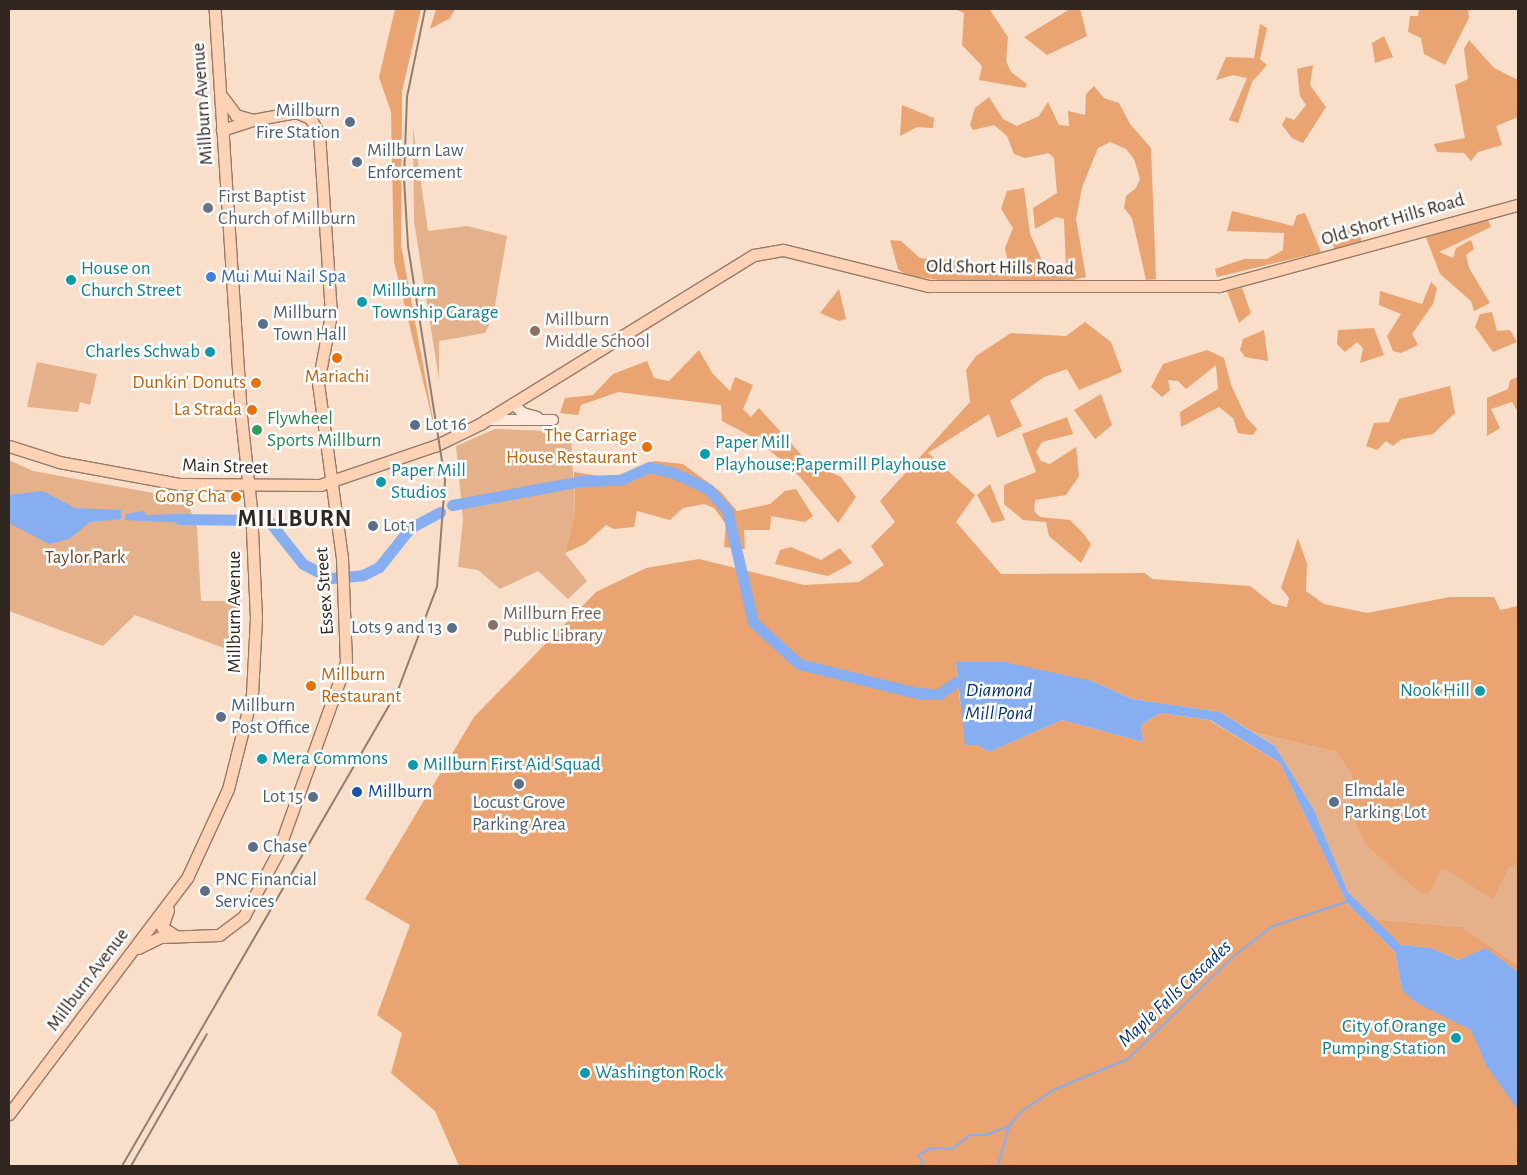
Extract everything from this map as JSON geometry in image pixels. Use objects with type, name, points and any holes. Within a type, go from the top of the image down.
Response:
[{"type":"main road","name":"Millburn Avenue","points":[[9,1114],[187,878],[228,789],[252,694],[256,618],[250,486],[222,130],[215,9]]},
{"type":"main road","points":[[221,95],[233,114],[253,120]]},
{"type":"main road","name":"Essex Street","points":[[131,953],[148,941],[176,936],[214,936],[232,928],[244,916],[277,854],[345,670],[343,570],[318,383],[330,314],[319,134],[310,118],[287,113],[253,120]]},
{"type":"main road","points":[[222,130],[253,120]]},
{"type":"main road","name":"Old Short Hills Road","points":[[437,445],[510,406],[737,262],[770,251],[804,254],[928,286],[1207,286],[1518,205]]},
{"type":"main road","points":[[510,406],[518,421]]},
{"type":"main road","points":[[486,420],[553,420],[523,414],[510,406]]},
{"type":"main road","name":"Main Street","points":[[9,446],[49,460],[154,480],[250,486],[331,483],[437,445]]},
{"type":"main road","points":[[176,936],[162,925],[187,878]]},
{"type":"green space","points":[[413,128],[428,231],[467,226],[507,236],[493,316],[485,333],[439,341],[439,380],[414,221]]},
{"type":"green space","points":[[37,362],[97,374],[90,405],[80,402],[78,412],[27,407]]},
{"type":"green space","points":[[495,429],[571,432],[575,513],[565,553],[587,581],[568,599],[538,571],[500,589],[478,570],[458,567],[463,520],[456,446]]},
{"type":"green space","name":"Taylor Park","points":[[9,460],[33,471],[186,499],[197,527],[201,601],[240,601],[240,654],[135,615],[103,646],[9,611]]},
{"type":"green space","points":[[1253,732],[1336,752],[1352,775],[1349,809],[1430,893],[1442,866],[1518,866],[1518,965],[1462,927],[1373,919],[1348,892],[1314,810],[1275,746]]},
{"type":"shaded area","points":[[395,9],[421,9],[402,91],[401,245],[435,430],[394,262],[391,112],[379,77]]},
{"type":"shaded area","points":[[436,9],[455,9],[450,18],[430,29]]},
{"type":"shaded area","points":[[955,9],[990,10],[1008,37],[1006,61],[1011,72],[1027,84],[1025,88],[979,80],[982,66],[962,45],[964,13]]},
{"type":"shaded area","points":[[1070,9],[1080,9],[1087,36],[1047,55],[1024,37]]},
{"type":"shaded area","points":[[1419,9],[1468,9],[1469,18],[1445,65],[1424,54],[1421,38],[1408,32],[1410,16],[1418,16]]},
{"type":"shaded area","points":[[1260,24],[1267,28],[1260,59],[1267,65],[1252,82],[1238,123],[1229,120],[1247,78],[1233,75],[1216,80],[1226,57],[1254,58]]},
{"type":"shaded area","points":[[1384,36],[1393,57],[1375,63],[1372,43]]},
{"type":"shaded area","points":[[1469,40],[1494,68],[1518,80],[1518,117],[1496,126],[1502,145],[1478,152],[1471,161],[1464,153],[1437,152],[1434,144],[1465,138],[1455,85],[1468,79],[1464,49]]},
{"type":"shaded area","points":[[1313,65],[1310,85],[1326,107],[1303,143],[1292,138],[1282,125],[1286,117],[1294,120],[1306,105],[1300,96],[1297,69]]},
{"type":"shaded area","points":[[1094,86],[1104,98],[1119,103],[1130,124],[1151,148],[1156,279],[1146,280],[1132,218],[1124,208],[1126,196],[1136,188],[1140,179],[1134,159],[1126,149],[1110,142],[1098,148],[1082,187],[1076,219],[1086,277],[1060,283],[951,282],[906,275],[898,269],[890,240],[901,241],[920,258],[957,261],[990,271],[1009,269],[1005,248],[1013,228],[1001,209],[1007,191],[1024,188],[1030,234],[1045,267],[1066,268],[1064,219],[1056,217],[1035,229],[1033,208],[1057,193],[1054,158],[1049,153],[1025,158],[1014,154],[1007,136],[994,125],[973,130],[970,125],[975,108],[989,97],[1003,119],[1017,126],[1039,116],[1048,102],[1059,125],[1069,126],[1068,111],[1085,115],[1086,94]]},
{"type":"shaded area","points":[[902,105],[934,118],[933,128],[917,127],[900,136]]},
{"type":"shaded area","points":[[1232,211],[1293,226],[1297,215],[1305,213],[1321,252],[1217,277],[1215,269],[1244,259],[1267,259],[1283,250],[1284,233],[1227,231]]},
{"type":"shaded area","points":[[1360,219],[1361,242],[1335,249],[1331,240]]},
{"type":"shaded area","points":[[1488,220],[1491,227],[1439,252],[1453,258],[1456,248],[1471,240],[1474,249],[1466,255],[1469,268],[1490,303],[1474,311],[1471,301],[1440,274],[1425,235]]},
{"type":"shaded area","points":[[1431,282],[1437,288],[1433,304],[1412,334],[1418,345],[1401,353],[1393,351],[1387,336],[1401,314],[1379,305],[1380,291],[1422,304]]},
{"type":"shaded area","points":[[1242,288],[1251,313],[1239,323],[1227,291]]},
{"type":"shaded area","points":[[839,289],[846,319],[839,321],[820,313]]},
{"type":"shaded area","points":[[1492,312],[1497,331],[1510,330],[1517,342],[1493,352],[1475,327],[1480,314]]},
{"type":"shaded area","points":[[1085,322],[1111,342],[1122,372],[1079,390],[1067,369],[1044,377],[1010,401],[1022,426],[997,438],[989,414],[928,453],[975,495],[956,522],[1001,574],[1145,573],[1152,579],[1250,586],[1273,604],[1287,607],[1289,598],[1281,588],[1298,538],[1307,564],[1306,591],[1324,604],[1367,613],[1450,597],[1494,597],[1500,610],[1518,606],[1518,866],[1509,867],[1493,899],[1442,867],[1430,893],[1420,893],[1366,845],[1349,809],[1352,775],[1336,752],[1253,732],[1220,712],[1132,699],[1092,681],[956,662],[960,702],[978,745],[989,752],[1062,720],[1143,742],[1141,725],[1160,713],[1209,720],[1280,763],[1347,903],[1395,952],[1402,990],[1471,1030],[1518,1094],[1518,1166],[459,1166],[435,1111],[391,1073],[402,1033],[377,1015],[410,925],[365,899],[474,717],[596,592],[646,568],[699,559],[804,585],[859,582],[884,565],[871,546],[895,522],[880,501],[970,402],[966,370],[976,356],[1011,333],[1066,336]]},
{"type":"shaded area","points":[[1374,328],[1384,355],[1360,363],[1363,348],[1357,342],[1345,352],[1337,344],[1338,330]]},
{"type":"shaded area","points":[[1264,330],[1268,361],[1245,357],[1240,350],[1243,339]]},
{"type":"shaded area","points":[[699,350],[712,373],[730,391],[735,377],[753,385],[743,409],[751,417],[759,408],[808,462],[841,477],[856,497],[838,523],[800,477],[758,440],[722,421],[721,405],[618,392],[581,405],[578,415],[560,413],[565,398],[593,395],[613,374],[647,361],[654,378],[669,381]]},
{"type":"shaded area","points":[[1207,350],[1224,358],[1231,385],[1246,417],[1257,429],[1253,435],[1238,433],[1233,418],[1219,407],[1181,427],[1180,412],[1218,389],[1216,365],[1186,389],[1178,381],[1168,380],[1170,390],[1162,397],[1151,387],[1163,364]]},
{"type":"shaded area","points":[[1518,377],[1518,412],[1512,402],[1491,409],[1500,428],[1487,436],[1487,398],[1508,389],[1510,380]]},
{"type":"shaded area","points":[[1450,386],[1455,413],[1433,434],[1402,439],[1393,446],[1386,441],[1377,450],[1366,446],[1374,423],[1389,422],[1399,399]]},
{"type":"shaded area","points":[[1101,394],[1112,425],[1095,439],[1074,410]]},
{"type":"shaded area","points":[[1067,417],[1073,434],[1042,442],[1036,452],[1041,461],[1050,464],[1076,447],[1079,476],[1066,495],[1035,500],[1034,511],[1040,517],[1070,520],[1082,532],[1091,544],[1081,563],[1049,536],[1046,522],[1023,520],[1004,504],[1004,485],[1036,472],[1022,434]]},
{"type":"shaded area","points":[[655,461],[683,464],[721,492],[737,511],[770,504],[785,491],[796,489],[813,516],[805,522],[771,516],[770,530],[744,530],[745,549],[724,547],[726,524],[714,508],[704,504],[683,508],[670,520],[637,511],[634,527],[614,529],[606,525],[585,544],[565,553],[575,513],[574,472],[611,478]]},
{"type":"shaded area","points":[[990,484],[1005,520],[992,523],[977,495]]},
{"type":"shaded area","points":[[791,547],[821,560],[840,548],[852,563],[828,576],[775,564],[780,550]]},
{"type":"shaded area","points":[[1373,919],[1462,927],[1518,965],[1518,972],[1486,949],[1458,960],[1431,948],[1401,945]]},
{"type":"water","points":[[43,491],[75,508],[121,510],[121,519],[90,522],[69,539],[49,544],[9,523],[9,495]]},
{"type":"water","points":[[143,511],[147,515],[180,514],[195,519],[186,523],[125,520],[126,514]]},
{"type":"water","name":"Diamond Mill Pond","points":[[956,662],[1004,662],[1092,681],[1132,699],[1220,712],[1275,746],[1314,810],[1348,892],[1401,945],[1431,948],[1458,960],[1486,948],[1518,972],[1518,1110],[1486,1065],[1471,1030],[1417,1003],[1402,990],[1395,952],[1347,903],[1280,763],[1210,720],[1160,713],[1141,725],[1143,742],[1062,720],[989,752],[978,745],[965,745]]},
{"type":"waterway","name":"Diamond Mill Pond","points":[[452,505],[582,481],[620,480],[649,467],[674,473],[708,489],[727,510],[753,622],[799,664],[917,693],[939,694],[956,682],[970,682]]},
{"type":"waterway","points":[[180,519],[268,520],[303,564],[331,578],[363,575],[379,567],[410,528],[440,512]]},
{"type":"waterway","name":"Maple Falls Cascades","points":[[998,1166],[1009,1126],[1022,1111],[1053,1090],[1128,1059],[1235,955],[1273,926],[1349,901]]},
{"type":"waterway","points":[[919,1166],[923,1162],[918,1155],[932,1148],[952,1149],[970,1135],[986,1135],[1009,1126]]},
{"type":"railway","points":[[122,1166],[398,690],[437,587],[445,480],[408,246],[404,179],[407,97],[425,9]]},
{"type":"railway","points":[[131,1166],[207,1034]]},
{"type":"place","name":"Millburn Fire Station","points":[[350,122]]},
{"type":"place","name":"Millburn Law Enforcement","points":[[357,162]]},
{"type":"place","name":"First Baptist Church of Millburn","points":[[208,208]]},
{"type":"place","name":"Mui Mui Nail Spa","points":[[211,277]]},
{"type":"place","name":"House on Church Street","points":[[71,280]]},
{"type":"place","name":"Millburn Township Garage","points":[[362,302]]},
{"type":"place","name":"Millburn Town Hall","points":[[263,324]]},
{"type":"place","name":"Millburn Middle School","points":[[535,331]]},
{"type":"place","name":"Charles Schwab","points":[[210,352]]},
{"type":"place","name":"Mariachi","points":[[337,358]]},
{"type":"place","name":"Dunkin' Donuts","points":[[256,383]]},
{"type":"place","name":"La Strada","points":[[252,410]]},
{"type":"place","name":"Lot 16","points":[[415,425]]},
{"type":"place","name":"Flywheel Sports Millburn","points":[[257,430]]},
{"type":"place","name":"The Carriage House Restaurant","points":[[647,447]]},
{"type":"place","name":"Paper Mill Playhouse;Papermill Playhouse","points":[[705,454]]},
{"type":"place","name":"Paper Mill Studios","points":[[381,482]]},
{"type":"place","name":"Gong Cha","points":[[236,497]]},
{"type":"place","name":"Lot 1","points":[[373,526]]},
{"type":"place","name":"Millburn Free Public Library","points":[[493,625]]},
{"type":"place","name":"Lots 9 and 13","points":[[452,628]]},
{"type":"place","name":"Millburn Restaurant","points":[[311,686]]},
{"type":"place","name":"Nook Hill","points":[[1480,691]]},
{"type":"place","name":"Millburn Post Office","points":[[221,717]]},
{"type":"place","name":"Mera Commons","points":[[262,759]]},
{"type":"place","name":"Millburn First Aid Squad","points":[[413,765]]},
{"type":"place","name":"Locust Grove Parking Area","points":[[519,784]]},
{"type":"place","name":"Millburn","points":[[357,792]]},
{"type":"place","name":"Lot 15","points":[[313,797]]},
{"type":"place","name":"Elmdale Parking Lot","points":[[1334,802]]},
{"type":"place","name":"Chase","points":[[253,847]]},
{"type":"place","name":"PNC Financial Services","points":[[205,891]]},
{"type":"place","name":"City of Orange Pumping Station","points":[[1456,1038]]},
{"type":"place","name":"Washington Rock","points":[[585,1073]]},
{"type":"district","name":"MILLBURN","points":[[295,520]]}]
